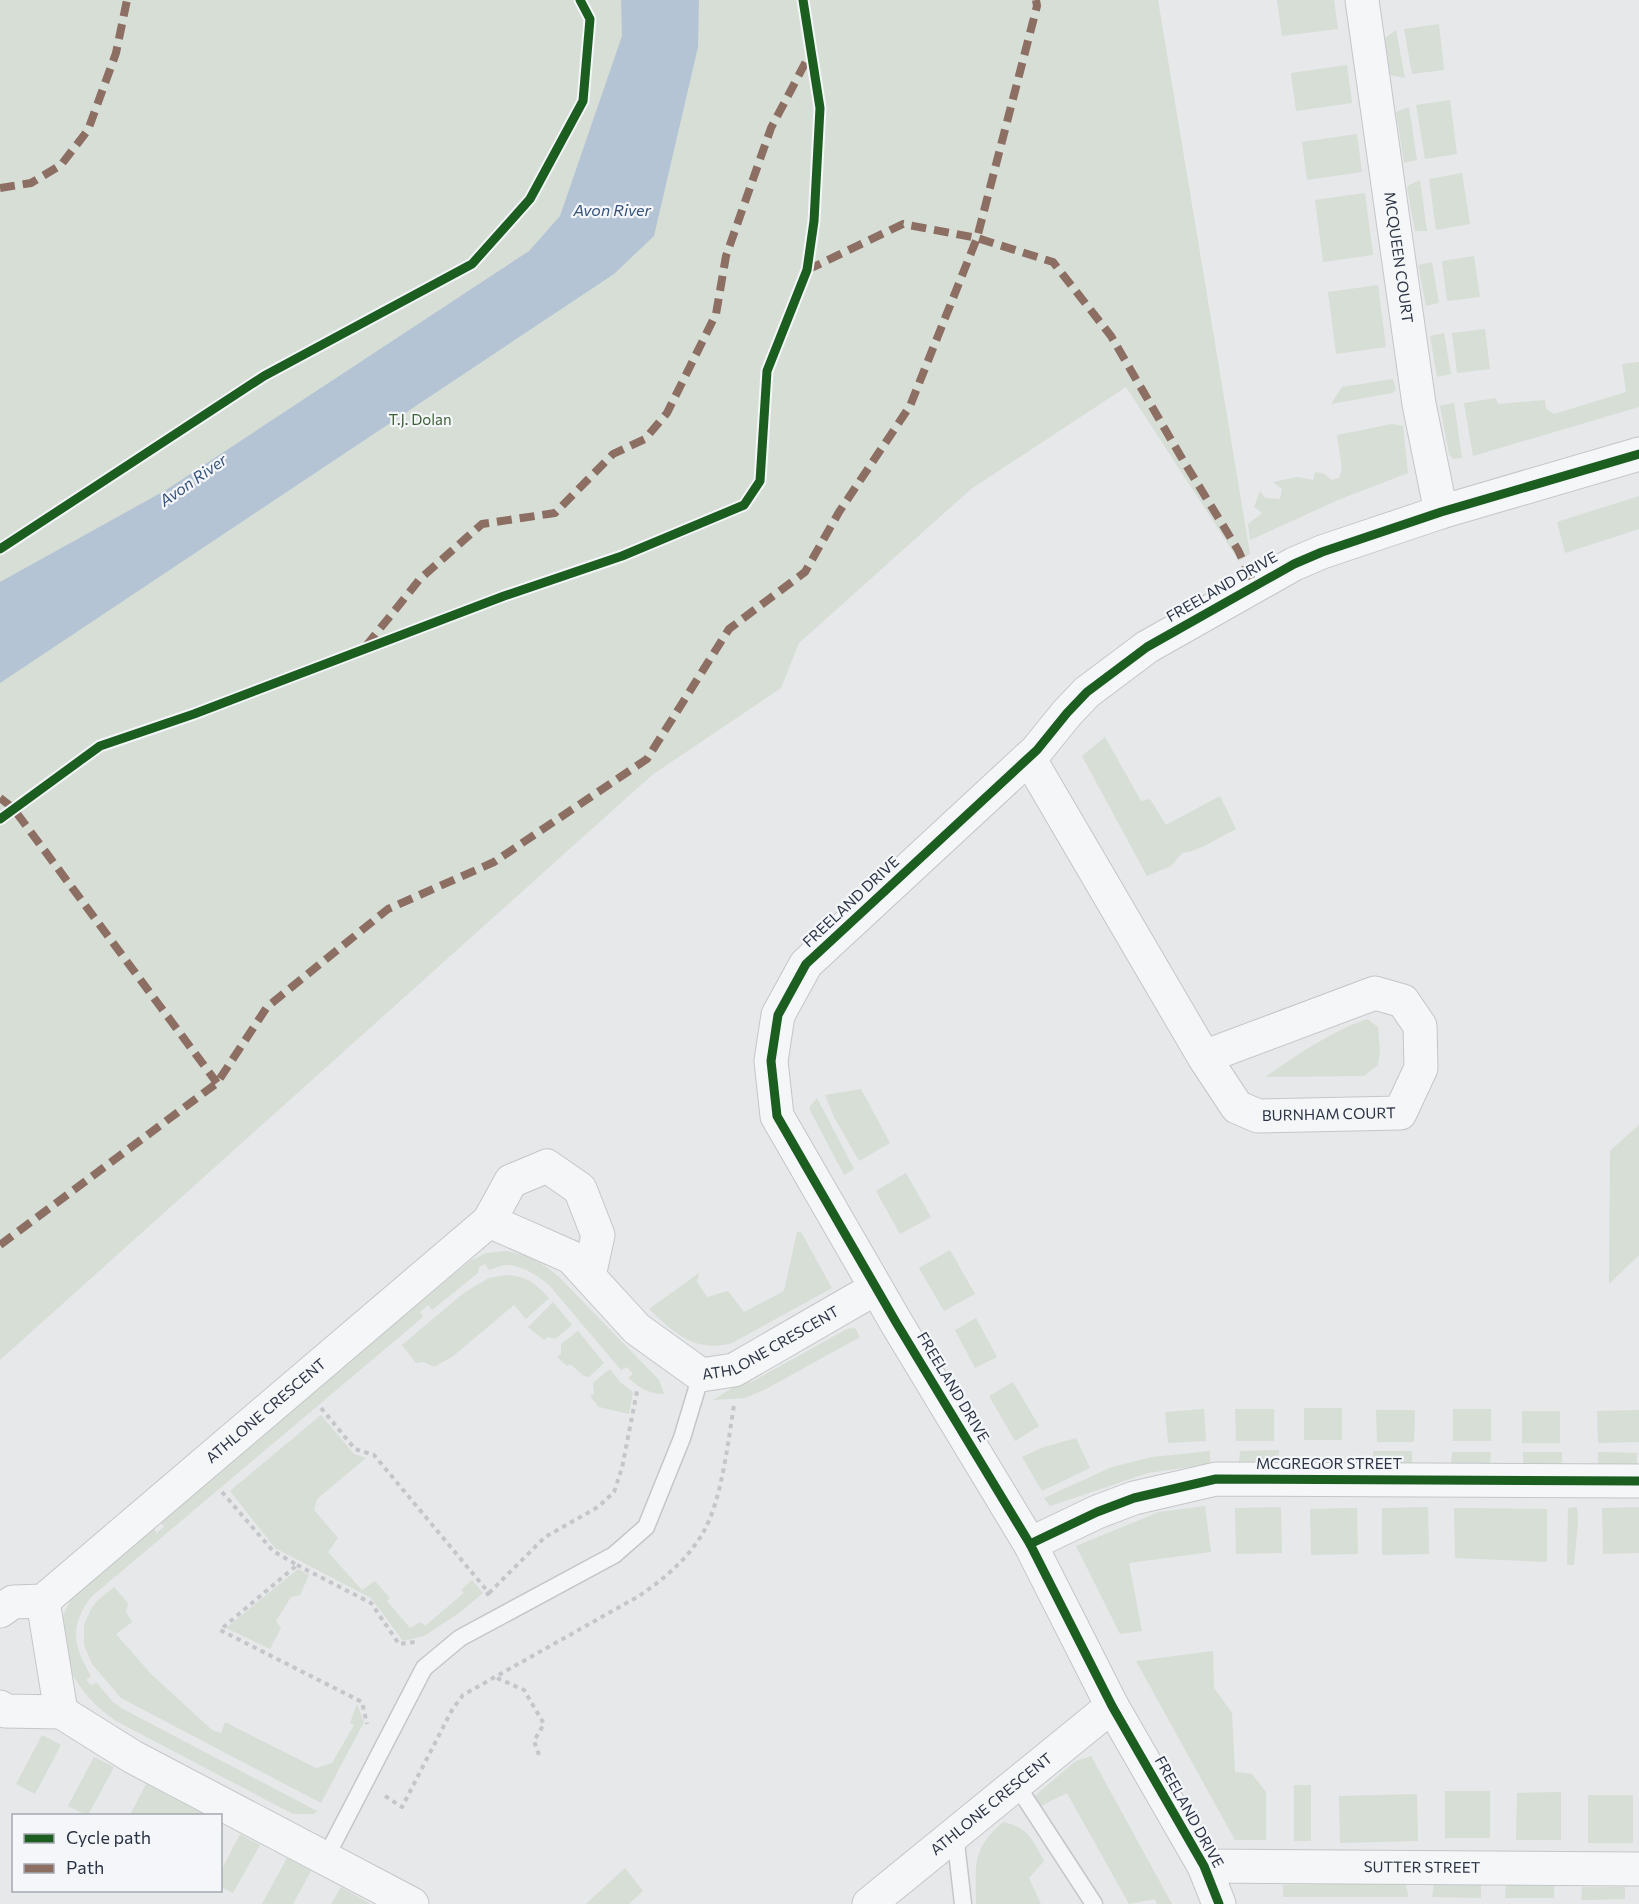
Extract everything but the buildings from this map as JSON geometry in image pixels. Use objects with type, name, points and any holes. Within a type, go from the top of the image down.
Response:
[{"type":"street","name":"MCQUEEN COURT","points":[[1362,0],[1419,404],[1441,512]]},
{"type":"street","name":"FREELAND DRIVE","points":[[1219,1904],[1204,1866],[1112,1706],[1030,1544],[876,1288],[777,1116],[771,1062],[778,1016],[806,964],[1029,758],[1087,692],[1147,647],[1294,564],[1322,552],[1441,512],[1639,454]]},
{"type":"street","name":"BURNHAM COURT","points":[[1029,758],[1204,1057],[1238,1107],[1258,1116],[1400,1113],[1421,1068],[1420,1026],[1403,1001],[1375,993],[1204,1057]]},
{"type":"street","name":"ATHLONE CRESCENT","points":[[43,1601],[489,1221],[511,1181],[547,1166],[580,1189],[598,1235],[589,1276]]},
{"type":"street","name":"ATHLONE CRESCENT","points":[[489,1221],[571,1257],[637,1329],[701,1375],[734,1370],[876,1288]]},
{"type":"street","name":"MCGREGOR STREET","points":[[1030,1544],[1097,1512],[1134,1498],[1216,1479],[1639,1481]]},
{"type":"street","points":[[0,1611],[13,1602],[43,1601],[61,1712]]},
{"type":"street","name":"ATHLONE CRESCENT","points":[[869,1904],[1112,1706]]},
{"type":"street","points":[[0,1707],[5,1711],[61,1712],[133,1757],[412,1904]]},
{"type":"street","name":"SUTTER STREET","points":[[1204,1866],[1639,1869]]},
{"type":"lane","points":[[325,1859],[424,1668],[460,1638],[614,1555],[646,1527],[682,1438],[701,1375]]},
{"type":"lane","points":[[1016,1784],[1094,1904]]},
{"type":"lane","points":[[955,1834],[963,1904]]},
{"type":"path","points":[[484,1597],[545,1537],[598,1507],[614,1492],[622,1468],[637,1391]]},
{"type":"path","points":[[378,1792],[402,1807],[452,1710],[464,1695],[639,1596],[663,1579],[684,1557],[704,1530],[717,1494],[734,1405]]},
{"type":"path","points":[[321,1408],[355,1449],[374,1455],[489,1593]]},
{"type":"path","points":[[222,1492],[273,1551],[370,1603],[399,1644],[422,1641]]},
{"type":"path","points":[[297,1565],[219,1630],[362,1702],[367,1726]]},
{"type":"path","points":[[496,1677],[524,1690],[544,1724],[534,1741],[539,1755]]},
{"type":"green space","name":"T.J. Dolan","points":[[0,0],[1158,0],[1250,554],[1239,561],[1126,387],[971,489],[799,643],[781,688],[652,775],[0,1360]]},
{"type":"green space","points":[[1277,0],[1334,0],[1338,29],[1282,36]]},
{"type":"green space","points":[[1439,24],[1444,70],[1412,74],[1404,29]]},
{"type":"green space","points":[[1396,30],[1405,78],[1390,75],[1385,38]]},
{"type":"green space","points":[[1347,65],[1352,103],[1296,111],[1291,73]]},
{"type":"green space","points":[[1450,100],[1457,154],[1425,159],[1416,105]]},
{"type":"green space","points":[[1409,107],[1417,160],[1404,163],[1396,112]]},
{"type":"green space","points":[[1357,134],[1362,172],[1307,180],[1302,142]]},
{"type":"green space","points":[[1462,173],[1470,224],[1436,230],[1429,179]]},
{"type":"green space","points":[[1420,180],[1427,231],[1415,231],[1407,188]]},
{"type":"green space","points":[[1365,193],[1373,255],[1323,262],[1315,200]]},
{"type":"green space","points":[[1474,256],[1480,297],[1447,301],[1442,261]]},
{"type":"green space","points":[[1432,262],[1439,303],[1426,306],[1418,265]]},
{"type":"green space","points":[[1378,285],[1386,347],[1336,354],[1328,292]]},
{"type":"green space","points":[[1485,329],[1490,369],[1457,373],[1452,333]]},
{"type":"green space","points":[[1444,333],[1451,374],[1437,377],[1430,336]]},
{"type":"green space","points":[[1639,362],[1639,407],[1473,456],[1464,403],[1496,398],[1498,404],[1545,400],[1546,409],[1554,414],[1626,392],[1622,364]]},
{"type":"green space","points":[[1393,379],[1396,390],[1392,393],[1331,404],[1342,387]]},
{"type":"green space","points":[[1454,403],[1462,458],[1453,459],[1449,454],[1440,406]]},
{"type":"green space","points":[[1392,424],[1403,426],[1408,473],[1338,500],[1250,540],[1248,524],[1262,513],[1254,507],[1260,491],[1265,498],[1280,499],[1282,489],[1273,482],[1297,477],[1313,480],[1315,472],[1325,474],[1331,480],[1339,478],[1342,469],[1337,435]]},
{"type":"green space","points":[[1639,496],[1639,529],[1565,553],[1557,522]]},
{"type":"green space","points":[[1105,737],[1141,801],[1150,799],[1166,825],[1220,796],[1236,829],[1203,847],[1182,853],[1171,866],[1147,876],[1082,756]]},
{"type":"green space","points":[[1367,1019],[1378,1027],[1380,1051],[1378,1065],[1364,1076],[1265,1077],[1327,1037]]},
{"type":"green space","points":[[861,1089],[890,1143],[859,1161],[834,1117],[825,1095]]},
{"type":"green space","points":[[817,1098],[854,1169],[844,1175],[809,1108]]},
{"type":"green space","points":[[1639,1125],[1639,1255],[1609,1284],[1610,1151]]},
{"type":"green space","points":[[906,1173],[931,1217],[900,1234],[876,1191]]},
{"type":"green space","points":[[797,1232],[801,1232],[832,1288],[732,1343],[707,1345],[686,1339],[667,1326],[649,1309],[699,1273],[697,1282],[707,1297],[728,1291],[744,1312],[784,1291]]},
{"type":"green space","points":[[950,1250],[975,1294],[944,1311],[919,1268]]},
{"type":"green space","points":[[507,1251],[535,1260],[559,1277],[659,1380],[664,1394],[645,1390],[628,1378],[633,1374],[627,1367],[621,1370],[544,1281],[516,1266],[504,1265],[489,1270],[485,1264],[479,1267],[478,1273],[432,1310],[428,1305],[420,1312],[423,1317],[91,1597],[79,1618],[77,1645],[91,1676],[86,1680],[91,1685],[97,1683],[121,1708],[317,1811],[314,1814],[293,1814],[106,1714],[88,1697],[74,1677],[65,1655],[60,1626],[74,1595],[153,1528],[157,1533],[164,1527],[161,1523],[236,1456],[470,1261],[486,1253]]},
{"type":"green space","points":[[507,1275],[531,1282],[549,1298],[526,1319],[514,1305],[452,1357],[434,1367],[424,1362],[416,1363],[402,1345],[465,1292],[489,1278]]},
{"type":"green space","points":[[553,1302],[572,1325],[555,1339],[548,1337],[544,1340],[528,1327]]},
{"type":"green space","points":[[976,1318],[997,1357],[975,1368],[955,1330]]},
{"type":"green space","points":[[855,1328],[860,1337],[766,1389],[745,1398],[713,1400],[734,1387],[753,1381],[847,1329]]},
{"type":"green space","points":[[578,1331],[604,1363],[589,1377],[584,1376],[570,1364],[567,1366],[557,1357],[561,1354],[561,1344]]},
{"type":"green space","points":[[610,1369],[620,1382],[633,1392],[629,1414],[599,1407],[590,1396],[594,1394],[593,1383]]},
{"type":"green space","points":[[1013,1382],[1039,1426],[1015,1441],[989,1396]]},
{"type":"green space","points":[[1304,1408],[1342,1408],[1342,1440],[1304,1440]]},
{"type":"green space","points":[[1204,1409],[1206,1441],[1168,1443],[1165,1412]]},
{"type":"green space","points":[[1235,1409],[1274,1409],[1274,1441],[1236,1441]]},
{"type":"green space","points":[[1453,1409],[1491,1409],[1491,1441],[1453,1441]]},
{"type":"green space","points":[[1376,1410],[1415,1410],[1414,1442],[1377,1442]]},
{"type":"green space","points":[[1639,1410],[1639,1442],[1598,1443],[1597,1411]]},
{"type":"green space","points":[[1522,1411],[1560,1411],[1560,1443],[1522,1443]]},
{"type":"green space","points":[[321,1415],[354,1454],[366,1458],[317,1499],[314,1510],[338,1538],[328,1552],[362,1590],[375,1581],[390,1598],[387,1601],[410,1628],[420,1622],[425,1626],[464,1593],[461,1590],[472,1580],[483,1593],[459,1613],[424,1636],[403,1641],[371,1598],[275,1548],[230,1491]]},
{"type":"green space","points":[[1076,1438],[1090,1468],[1042,1491],[1022,1457],[1044,1447]]},
{"type":"green space","points":[[1279,1450],[1278,1463],[1239,1463],[1240,1451]]},
{"type":"green space","points":[[1210,1451],[1210,1464],[1148,1473],[1050,1506],[1044,1498],[1112,1467],[1152,1457]]},
{"type":"green space","points":[[1373,1451],[1412,1451],[1412,1464],[1373,1463]]},
{"type":"green space","points":[[1452,1452],[1491,1452],[1490,1464],[1451,1464]]},
{"type":"green space","points":[[1523,1452],[1562,1452],[1562,1464],[1523,1464]]},
{"type":"green space","points":[[1598,1452],[1637,1453],[1637,1465],[1598,1465]]},
{"type":"green space","points":[[1205,1506],[1211,1552],[1129,1563],[1142,1631],[1120,1634],[1076,1546],[1159,1512]]},
{"type":"green space","points":[[1281,1507],[1282,1553],[1236,1554],[1235,1508]]},
{"type":"green space","points":[[1428,1507],[1429,1554],[1382,1555],[1382,1508]]},
{"type":"green space","points":[[1577,1507],[1574,1565],[1567,1565],[1568,1508]]},
{"type":"green space","points":[[1639,1507],[1639,1553],[1603,1554],[1602,1508]]},
{"type":"green space","points":[[1357,1508],[1358,1554],[1311,1555],[1310,1509]]},
{"type":"green space","points":[[1454,1508],[1547,1509],[1547,1562],[1455,1558]]},
{"type":"green space","points":[[298,1569],[309,1575],[300,1595],[291,1597],[276,1621],[281,1628],[270,1649],[226,1628]]},
{"type":"green space","points":[[114,1587],[128,1603],[126,1612],[132,1622],[116,1634],[151,1674],[212,1730],[221,1733],[225,1722],[316,1768],[332,1763],[354,1725],[350,1723],[357,1704],[364,1722],[321,1803],[121,1698],[92,1664],[84,1645],[84,1625],[91,1609]]},
{"type":"green space","points":[[1213,1651],[1214,1688],[1232,1713],[1235,1772],[1252,1774],[1266,1792],[1266,1840],[1235,1840],[1136,1661]]},
{"type":"green space","points":[[42,1735],[61,1745],[35,1794],[16,1784]]},
{"type":"green space","points":[[1091,1756],[1172,1904],[1157,1904],[1155,1899],[1129,1904],[1067,1793],[1037,1808],[1033,1799],[1038,1793],[1076,1761]]},
{"type":"green space","points":[[94,1757],[114,1767],[89,1814],[68,1806]]},
{"type":"green space","points":[[146,1784],[202,1813],[202,1814],[131,1814]]},
{"type":"green space","points":[[1294,1785],[1311,1785],[1311,1841],[1294,1841]]},
{"type":"green space","points":[[1445,1791],[1490,1791],[1490,1838],[1445,1838]]},
{"type":"green space","points":[[1561,1792],[1561,1840],[1516,1840],[1517,1793]]},
{"type":"green space","points":[[1417,1794],[1418,1841],[1340,1843],[1339,1796]]},
{"type":"green space","points":[[1588,1795],[1633,1795],[1633,1843],[1588,1843]]},
{"type":"green space","points":[[1003,1822],[1024,1831],[1033,1841],[1044,1861],[1029,1878],[1041,1904],[976,1904],[976,1868],[980,1850],[985,1841]]},
{"type":"green space","points":[[240,1834],[260,1845],[233,1893],[222,1888],[222,1869]]},
{"type":"green space","points":[[287,1858],[311,1871],[293,1904],[262,1904]]},
{"type":"green space","points":[[625,1868],[643,1891],[629,1904],[586,1904]]},
{"type":"green space","points":[[1405,1883],[1409,1897],[1283,1897],[1283,1885]]},
{"type":"green space","points":[[1434,1885],[1481,1885],[1481,1898],[1432,1897]]},
{"type":"green space","points":[[1506,1885],[1554,1885],[1554,1898],[1505,1898]]},
{"type":"green space","points":[[341,1887],[369,1903],[369,1904],[331,1904]]},
{"type":"green space","points":[[1582,1887],[1625,1887],[1625,1899],[1581,1900]]},
{"type":"water","name":"Avon River","points":[[621,0],[699,0],[698,47],[654,236],[614,274],[0,683],[0,582],[166,490],[529,251],[560,216],[622,36]]},
{"type":"marked path","points":[[0,188],[31,183],[61,165],[88,130],[116,53],[127,0]]},
{"type":"marked path","points":[[0,1245],[217,1083],[267,1007],[388,909],[494,862],[647,759],[729,629],[805,572],[839,512],[910,406],[977,238],[1037,6],[1036,0]]},
{"type":"marked path","points":[[366,646],[420,579],[482,524],[555,513],[613,454],[645,439],[667,413],[716,314],[726,256],[771,128],[811,52]]},
{"type":"marked path","points":[[807,270],[903,224],[977,238],[1053,262],[1111,336],[1238,550],[1254,585]]},
{"type":"marked path","points":[[0,798],[13,808],[217,1083]]},
{"type":"cycle path","points":[[0,549],[264,376],[472,264],[530,199],[583,101],[590,19],[580,0]]},
{"type":"cycle path","points":[[0,819],[100,746],[194,714],[504,596],[622,556],[744,505],[760,481],[767,371],[807,270],[814,221],[820,108],[803,0]]},
{"type":"cycle path","points":[[1219,1904],[1204,1866],[1112,1706],[1030,1544],[897,1324],[777,1116],[771,1061],[778,1015],[806,964],[1037,750],[1087,692],[1147,647],[1294,564],[1322,552],[1441,512],[1639,454]]},
{"type":"cycle path","points":[[1030,1544],[1097,1512],[1134,1498],[1216,1479],[1639,1481]]}]
